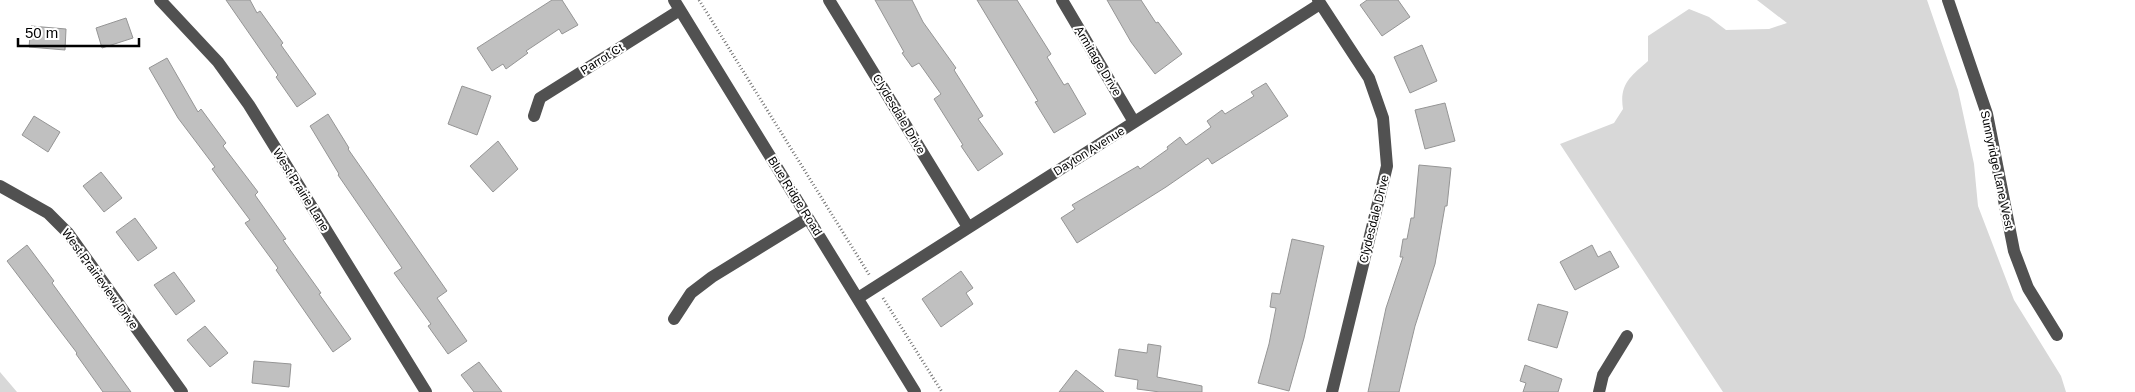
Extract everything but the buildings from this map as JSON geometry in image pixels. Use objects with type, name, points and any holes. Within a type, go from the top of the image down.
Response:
[{"type":"street","name":"West Prairie Lane","points":[[160,0],[218,62],[249,105],[423,391]]},
{"type":"street","name":"Clydesdale Drive","points":[[829,0],[968,228]]},
{"type":"street","name":"Armitage Drive","points":[[1062,0],[1134,122]]},
{"type":"street","name":"Sunnyridge Lane West","points":[[1948,0],[1987,114],[2014,251],[2028,288],[2057,335]]},
{"type":"street","name":"Dayton Avenue","points":[[858,298],[1319,2]]},
{"type":"street","name":"Clydesdale Drive","points":[[1319,2],[1369,78],[1383,118],[1387,166],[1332,392]]},
{"type":"street","name":"Parrot Ct","points":[[534,116],[540,98],[677,5]]},
{"type":"street","name":"Blue Ridge Road","points":[[677,5],[915,392]]},
{"type":"street","name":"West Prairieview Drive","points":[[0,186],[48,213],[68,233],[182,392]]},
{"type":"street","points":[[674,319],[691,293],[712,276],[808,218]]},
{"type":"street","points":[[1599,392],[1603,376],[1627,336]]},
{"type":"path","points":[[698,0],[942,392]]},
{"type":"shaded area","points":[[1757,0],[1927,0],[1958,90],[1974,164],[1978,206],[2014,300],[2061,376],[2066,392],[1723,392],[1560,144],[1614,123],[1623,109],[1623,93],[1628,81],[1648,61],[1648,36],[1689,9],[1709,17],[1726,30],[1769,29],[1787,23]]},
{"type":"shaded area","points":[[0,372],[17,392],[0,392]]}]
